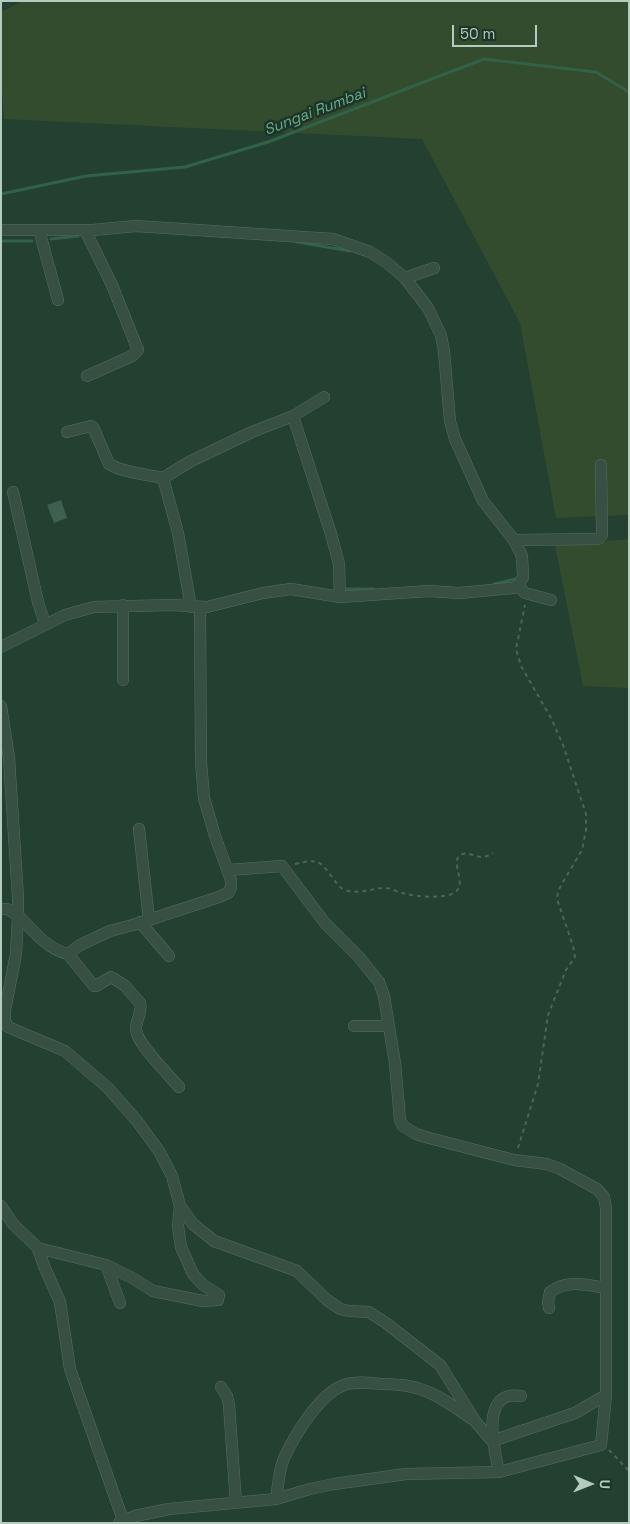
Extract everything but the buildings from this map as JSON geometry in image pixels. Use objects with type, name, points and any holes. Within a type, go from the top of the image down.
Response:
[{"type":"street","points":[[1,230],[85,230],[136,226],[333,239],[370,252],[386,262],[405,278],[428,308],[441,335],[450,421],[455,438],[483,501],[514,540],[522,556],[522,589]]},
{"type":"street","points":[[39,230],[58,300]]},
{"type":"street","points":[[85,230],[112,285],[138,350],[132,356],[87,376]]},
{"type":"street","points":[[405,278],[434,268]]},
{"type":"street","points":[[67,432],[91,426],[111,466],[163,478],[191,460],[252,432],[293,416],[324,397]]},
{"type":"street","points":[[293,416],[339,564],[340,597]]},
{"type":"street","points":[[514,540],[598,539],[602,535],[601,465]]},
{"type":"street","points":[[68,954],[80,945],[110,931],[219,897],[228,893],[231,888],[228,870],[215,836],[204,798],[195,607],[163,478]]},
{"type":"street","points":[[13,492],[38,602],[45,624]]},
{"type":"street","points":[[1,647],[65,615],[94,607],[171,604],[207,607],[263,593],[291,589],[340,597],[522,589],[550,600]]},
{"type":"street","points":[[123,605],[123,680]]},
{"type":"street","points":[[1,706],[9,758],[18,898],[16,954],[4,1021],[8,1027],[65,1052],[108,1088],[123,1104],[159,1151],[172,1176],[180,1206],[178,1226],[182,1246],[193,1274],[203,1284],[220,1295],[218,1300],[203,1301],[153,1291],[106,1265],[38,1248]]},
{"type":"street","points":[[139,829],[145,921],[169,956]]},
{"type":"street","points":[[1,1206],[13,1224],[38,1248],[60,1302],[70,1369],[121,1521],[136,1519],[169,1509],[276,1499],[334,1484],[406,1474],[498,1472],[601,1445],[606,1395],[606,1208],[601,1193],[590,1184],[560,1168],[547,1164],[514,1160],[429,1138],[416,1134],[403,1126],[399,1115],[396,1072],[384,996],[379,982],[358,956],[325,923],[282,866],[228,870]]},
{"type":"street","points":[[1,909],[7,909],[18,915],[38,937],[58,951],[68,954],[94,986],[111,977],[125,986],[140,1004],[140,1013],[136,1024],[139,1040],[179,1086]]},
{"type":"street","points":[[354,1026],[388,1026]]},
{"type":"street","points":[[180,1206],[193,1224],[214,1241],[297,1271],[327,1300],[340,1309],[369,1312],[374,1315],[440,1365],[475,1420],[492,1441]]},
{"type":"street","points":[[106,1265],[120,1302]]},
{"type":"street","points":[[549,1308],[550,1292],[562,1286],[580,1283],[606,1288]]},
{"type":"street","points":[[276,1499],[283,1460],[304,1423],[326,1397],[345,1385],[359,1383],[395,1384],[416,1388],[439,1398],[475,1420]]},
{"type":"street","points":[[221,1387],[227,1396],[229,1406],[236,1503]]},
{"type":"street","points":[[492,1441],[575,1413],[606,1395]]},
{"type":"street","points":[[498,1472],[492,1441],[493,1414],[496,1406],[502,1400],[509,1396],[521,1396]]},
{"type":"path","points":[[514,1160],[538,1084],[548,1015],[566,970],[575,957],[573,946],[558,906],[557,896],[582,850],[586,830],[586,814],[563,746],[551,718],[517,656],[516,649],[526,598],[522,589]]},
{"type":"path","points":[[282,866],[312,860],[319,862],[324,865],[338,886],[355,892],[388,888],[412,895],[438,896],[454,893],[459,888],[457,864],[458,858],[462,854],[466,853],[484,857],[493,853]]},
{"type":"path","points":[[601,1445],[613,1452],[629,1471]]},
{"type":"green space","points":[[23,1],[629,1],[629,515],[556,518],[520,323],[422,139],[4,119],[1,77],[1,12]]},
{"type":"green space","points":[[629,539],[629,688],[583,686],[555,545]]},
{"type":"waterway","name":"Sungai Rumbai","points":[[1,194],[86,176],[185,167],[268,142],[484,59],[596,72],[629,92]]},
{"type":"waterway","points":[[51,239],[78,236]]},
{"type":"waterway","points":[[1,241],[32,241]]},
{"type":"waterway","points":[[297,242],[350,251]]},
{"type":"waterway","points":[[494,584],[516,579]]},
{"type":"waterway","points":[[342,589],[374,589]]}]
